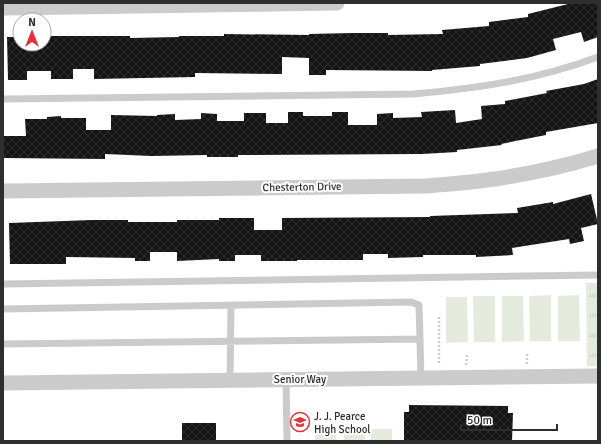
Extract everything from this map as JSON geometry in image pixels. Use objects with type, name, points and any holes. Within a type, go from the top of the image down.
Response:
[{"type":"street","points":[[3,8],[338,3]]},
{"type":"street","name":"Chesterton Drive","points":[[3,191],[426,186],[487,180],[525,174],[598,156]]},
{"type":"street","name":"Senior Way","points":[[3,383],[598,376]]},
{"type":"lane","points":[[3,99],[414,94],[473,88],[529,78],[574,66],[598,57]]},
{"type":"lane","points":[[3,284],[598,275]]},
{"type":"lane","points":[[3,309],[411,302],[419,305],[421,379]]},
{"type":"lane","points":[[230,380],[231,306]]},
{"type":"lane","points":[[3,344],[420,339]]},
{"type":"lane","points":[[286,380],[287,441]]},
{"type":"path","points":[[439,317],[440,370]]},
{"type":"path","points":[[527,354],[527,368]]},
{"type":"path","points":[[467,355],[467,369]]},
{"type":"green space","points":[[586,283],[598,283],[598,366],[587,366]]},
{"type":"green space","points":[[551,295],[551,341],[530,341],[529,296]]},
{"type":"green space","points":[[579,295],[580,341],[558,341],[558,296]]},
{"type":"green space","points":[[473,296],[495,296],[495,342],[474,342]]},
{"type":"green space","points":[[502,296],[523,296],[524,341],[502,342]]},
{"type":"green space","points":[[446,297],[467,297],[468,342],[446,343]]},
{"type":"green space","points":[[315,428],[336,429],[336,441],[315,441]]},
{"type":"green space","points":[[344,429],[365,429],[365,441],[344,441]]},
{"type":"green space","points":[[371,429],[392,429],[392,441],[371,441]]},
{"type":"building","points":[[572,3],[598,3],[598,37],[584,42],[581,32],[553,39],[556,50],[527,58],[480,64],[480,66],[432,71],[326,70],[326,75],[309,75],[309,58],[282,57],[282,74],[195,73],[195,77],[94,79],[94,69],[73,69],[73,79],[51,79],[51,71],[27,71],[27,80],[8,80],[7,37],[12,37],[12,52],[52,52],[52,36],[130,36],[130,38],[224,36],[224,34],[443,34],[442,30],[489,26],[489,22],[528,17],[528,14]]},
{"type":"building","points":[[598,79],[598,123],[546,132],[546,135],[501,144],[502,145],[457,150],[457,152],[422,154],[238,155],[238,157],[207,157],[207,155],[151,156],[105,154],[105,159],[3,158],[3,136],[26,136],[25,119],[47,119],[47,117],[61,116],[61,118],[86,118],[86,130],[111,130],[111,115],[157,116],[175,114],[175,120],[201,119],[201,113],[217,114],[217,121],[244,121],[244,113],[266,113],[266,123],[288,123],[288,112],[303,112],[303,116],[332,116],[332,112],[348,112],[348,125],[377,125],[377,114],[393,113],[393,118],[422,117],[421,112],[455,110],[456,123],[482,119],[481,106],[505,104],[505,101],[547,93],[546,91],[584,84]]},
{"type":"building","points":[[591,194],[598,224],[581,228],[584,241],[570,244],[569,239],[512,248],[513,255],[476,257],[476,255],[423,255],[423,257],[388,258],[388,254],[363,254],[363,260],[261,261],[261,255],[235,255],[235,261],[219,261],[219,259],[177,261],[177,252],[150,252],[150,261],[135,261],[135,258],[66,257],[66,264],[10,264],[9,223],[92,220],[177,222],[177,220],[254,218],[254,230],[282,230],[282,218],[430,217],[518,213],[517,208],[553,202],[553,204]]},
{"type":"building","points":[[409,405],[508,406],[508,413],[513,413],[512,441],[404,441],[404,412],[409,412]]},
{"type":"building","points":[[182,423],[216,423],[216,441],[182,441]]},
{"type":"place","name":"J. J. Pearce High School","points":[[300,422]]}]
